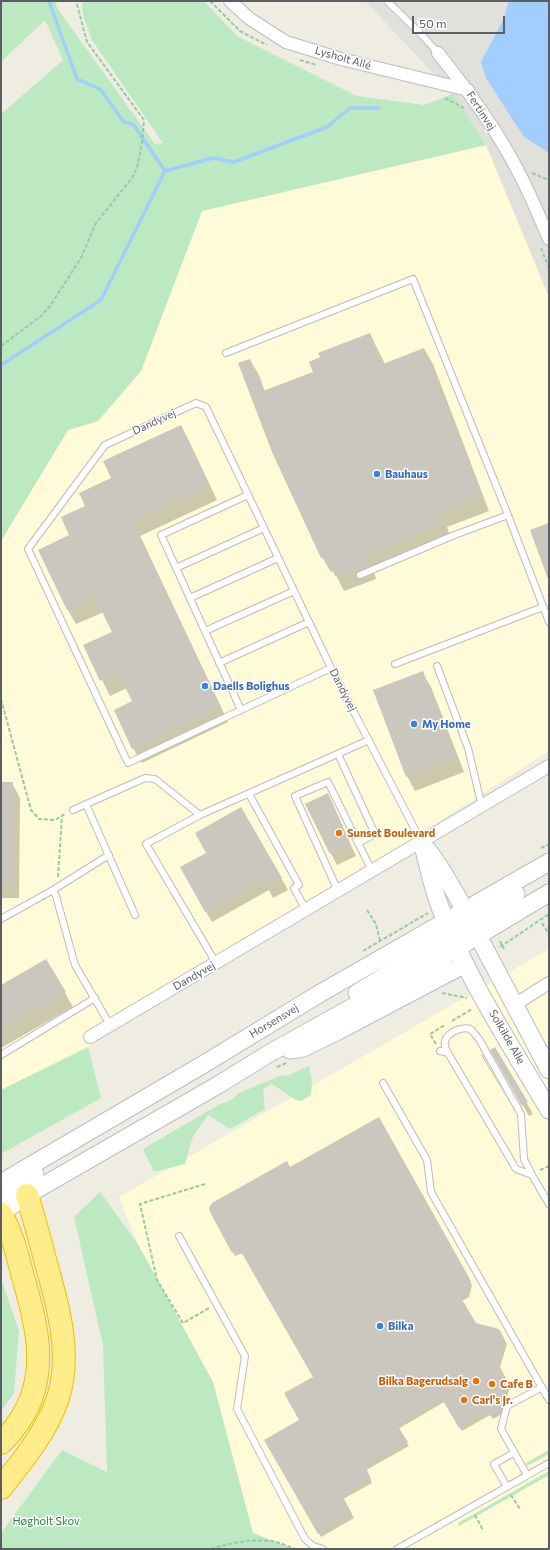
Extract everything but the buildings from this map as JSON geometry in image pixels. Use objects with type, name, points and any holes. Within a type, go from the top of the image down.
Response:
[{"type":"highway","points":[[1,1488],[33,1449],[48,1421],[58,1397],[64,1357],[57,1301],[11,1189]]},
{"type":"highway","points":[[1,1214],[10,1229],[33,1310],[38,1343],[38,1373],[29,1406],[8,1437],[1,1443]]},
{"type":"main road","name":"Dandyvej","points":[[422,842],[441,869],[464,912]]},
{"type":"main road","name":"Dandyvej","points":[[422,842],[437,897],[465,964]]},
{"type":"main road","name":"Horsensvej","points":[[11,1189],[218,1085],[299,1037],[452,935],[464,912],[549,862]]},
{"type":"main road","points":[[475,932],[490,910],[549,874]]},
{"type":"main road","name":"Horsensvej","points":[[1,1214],[11,1189],[118,1125],[134,1105],[319,994],[452,935],[475,932],[549,893]]},
{"type":"main road","name":"Solkilde Alle","points":[[464,912],[549,1070]]},
{"type":"main road","name":"Solkilde Alle","points":[[465,964],[480,1000],[549,1110]]},
{"type":"main road","points":[[270,1053],[303,1048],[465,964]]},
{"type":"street","name":"Lysholt Allé","points":[[230,1],[250,19],[286,42],[348,61],[468,90]]},
{"type":"street","name":"Fertinvej","points":[[438,53],[468,90],[517,169],[545,243]]},
{"type":"street","name":"Dandyvej","points":[[90,1037],[482,807],[549,766]]},
{"type":"street","points":[[514,1005],[549,983]]},
{"type":"lane","name":"Fertinvej","points":[[386,1],[422,34],[438,53]]},
{"type":"lane","points":[[226,353],[414,279],[549,622]]},
{"type":"lane","name":"Dandyvej","points":[[241,710],[128,763],[28,549],[105,445],[196,402],[206,408],[331,668],[422,842]]},
{"type":"lane","points":[[248,496],[161,535],[241,710],[331,668]]},
{"type":"lane","points":[[360,575],[452,536],[508,515]]},
{"type":"lane","points":[[176,568],[264,528]]},
{"type":"lane","points":[[190,598],[278,558]]},
{"type":"lane","points":[[205,631],[294,591]]},
{"type":"lane","points":[[395,664],[543,607]]},
{"type":"lane","points":[[219,663],[309,622]]},
{"type":"lane","points":[[436,666],[468,748],[482,807]]},
{"type":"lane","points":[[216,963],[146,844],[200,815],[369,740]]},
{"type":"lane","points":[[338,754],[375,834],[358,843]]},
{"type":"lane","points":[[73,810],[145,778],[155,779],[200,815]]},
{"type":"lane","points":[[338,891],[295,796],[328,782],[372,871]]},
{"type":"lane","points":[[249,794],[299,885],[294,888],[306,910]]},
{"type":"lane","points":[[86,804],[135,916]]},
{"type":"lane","points":[[1,919],[53,890],[109,855]]},
{"type":"lane","points":[[53,890],[75,965],[110,1025]]},
{"type":"lane","points":[[1,1055],[95,998]]},
{"type":"lane","points":[[532,1175],[516,1169],[445,1048],[445,1041],[449,1034],[463,1028],[471,1030],[479,1039],[521,1114],[524,1159],[549,1204]]},
{"type":"lane","points":[[440,1051],[448,1053]]},
{"type":"lane","points":[[383,1083],[427,1160],[430,1192],[549,1400]]},
{"type":"lane","points":[[179,1236],[245,1356],[237,1409],[305,1539],[313,1546],[323,1549]]},
{"type":"lane","points":[[527,1475],[501,1429],[507,1406],[542,1387]]},
{"type":"lane","points":[[507,1487],[494,1464],[510,1455]]},
{"type":"lane","points":[[397,1549],[549,1463]]},
{"type":"path","points":[[1,346],[41,316],[50,306],[81,258],[96,222],[132,178],[137,168],[142,143],[144,120],[87,42],[76,1]]},
{"type":"path","points":[[210,1],[240,31],[271,48]]},
{"type":"path","points":[[295,58],[322,67]]},
{"type":"path","points":[[442,96],[464,109]]},
{"type":"path","points":[[545,243],[549,268]]},
{"type":"path","points":[[1,700],[31,810],[39,819],[55,820],[73,810]]},
{"type":"path","points":[[53,890],[58,877],[62,816]]},
{"type":"path","points":[[367,910],[376,924],[381,944]]},
{"type":"path","points":[[542,923],[549,934]]},
{"type":"path","points":[[500,941],[504,949]]},
{"type":"path","points":[[366,944],[370,951]]},
{"type":"path","points":[[438,992],[480,1000]]},
{"type":"path","points":[[430,1034],[480,1000]]},
{"type":"path","points":[[205,1184],[140,1204],[157,1280],[183,1323],[216,1304]]},
{"type":"path","points":[[507,1487],[520,1509]]},
{"type":"path","points":[[470,1507],[483,1530]]},
{"type":"path","points":[[211,1549],[226,1544],[265,1541],[272,1541],[295,1549]]},
{"type":"shaded area","points":[[365,1],[549,1],[549,297],[486,145],[453,94]]},
{"type":"shaded area","points":[[486,145],[549,297],[549,751],[88,1047],[1,1090],[1,541],[68,430],[98,421],[141,371],[202,211]]},
{"type":"shaded area","points":[[549,949],[549,1549],[294,1549],[253,1533],[119,1197]]},
{"type":"green space","points":[[1,1],[55,1],[57,8],[155,144],[163,143],[92,40],[83,15],[82,1],[204,1],[237,36],[357,96],[424,105],[453,94],[486,145],[202,211],[141,371],[98,421],[68,430],[1,541],[1,114],[63,60],[45,20],[1,62]]},
{"type":"green space","points":[[88,1047],[101,1098],[1,1154],[1,1090]]},
{"type":"green space","points":[[309,1066],[312,1081],[311,1095],[301,1101],[296,1100],[272,1084],[263,1089],[265,1109],[230,1129],[208,1115],[193,1136],[185,1164],[154,1172],[143,1149],[220,1104],[230,1101],[239,1093]]},
{"type":"green space","name":"Høgholt Skov","points":[[100,1192],[139,1246],[213,1382],[253,1533],[294,1549],[1,1549],[1,1533],[62,1450],[107,1472],[103,1345],[74,1217]]},
{"type":"green space","points":[[1,1278],[19,1331],[14,1393],[1,1411]]},
{"type":"green space","points":[[549,1450],[549,1454],[527,1466],[526,1463]]},
{"type":"green space","points":[[549,1471],[549,1475],[459,1526],[458,1523]]},
{"type":"water","points":[[509,1],[549,1],[549,153],[524,137],[486,78],[481,62],[503,20]]},
{"type":"waterway","points":[[49,1],[77,79],[100,89],[124,122],[133,124],[165,171]]},
{"type":"waterway","points":[[1,365],[101,300],[165,171],[213,158],[234,162],[327,127],[350,108],[379,108]]},
{"type":"place","name":"Bauhaus","points":[[377,474]]},
{"type":"place","name":"Daells Bolighus","points":[[205,686]]},
{"type":"place","name":"My Home","points":[[414,724]]},
{"type":"place","name":"Sunset Boulevard","points":[[339,833]]},
{"type":"place","name":"Bilka","points":[[380,1326]]},
{"type":"place","name":"Bilka Bagerudsalg","points":[[476,1381]]},
{"type":"place","name":"Cafe B","points":[[492,1384]]},
{"type":"place","name":"Carl's Jr.","points":[[464,1400]]}]
